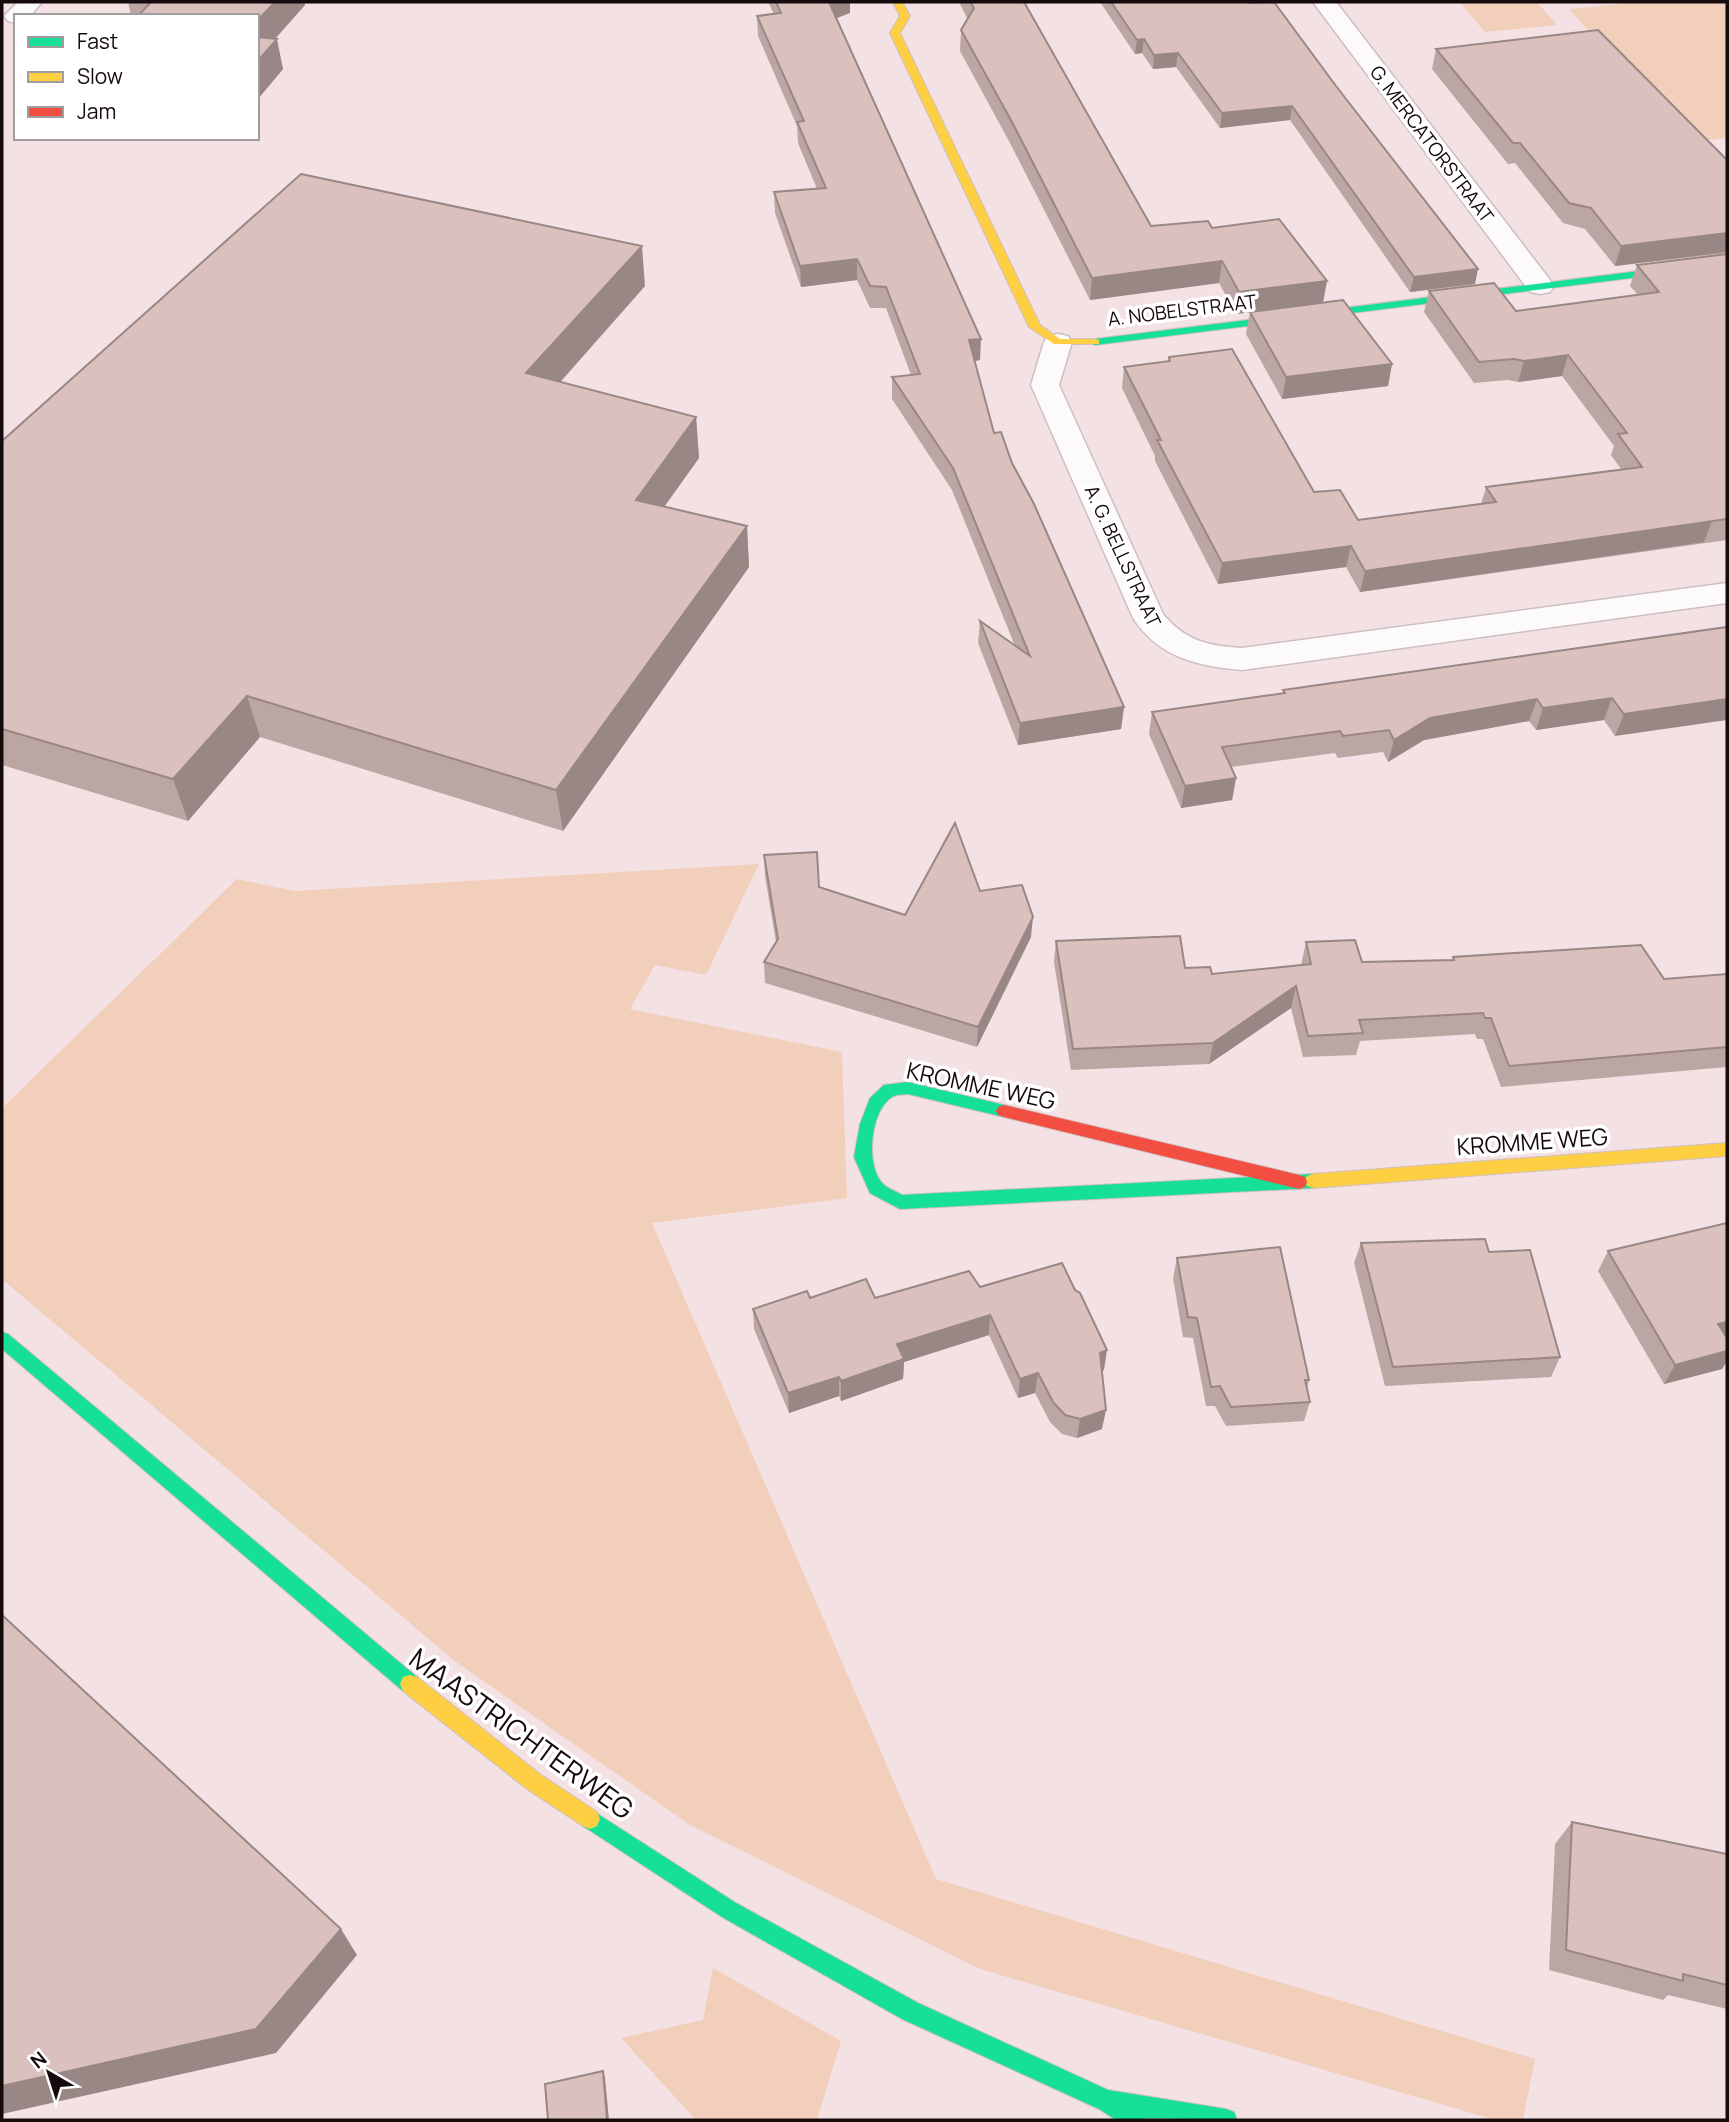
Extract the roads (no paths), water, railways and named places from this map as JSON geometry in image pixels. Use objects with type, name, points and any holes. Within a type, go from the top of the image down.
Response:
[{"type":"street","points":[[898,2],[905,16],[895,33],[1035,327],[1058,342]]},
{"type":"street","name":"G. MERCATORSTRAAT","points":[[1324,2],[1540,286]]},
{"type":"street","name":"A. NOBELSTRAAT","points":[[1058,342],[1088,343],[1727,263]]},
{"type":"street","name":"A. G. BELLSTRAAT","points":[[1058,342],[1045,385],[1149,618],[1161,636],[1177,646],[1209,657],[1242,659],[1727,593]]},
{"type":"street","name":"KROMME WEG","points":[[1299,1182],[908,1088],[890,1089],[876,1102],[868,1124],[862,1157],[876,1188],[900,1202],[1299,1182],[1727,1149]]},
{"type":"street","name":"MAASTRICHTERWEG","points":[[2,1339],[364,1648],[534,1782],[729,1910],[898,2004],[1107,2101],[1135,2120]]},
{"type":"street","name":"MAASTRICHTERWEG","points":[[1107,2101],[1226,2120]]}]
